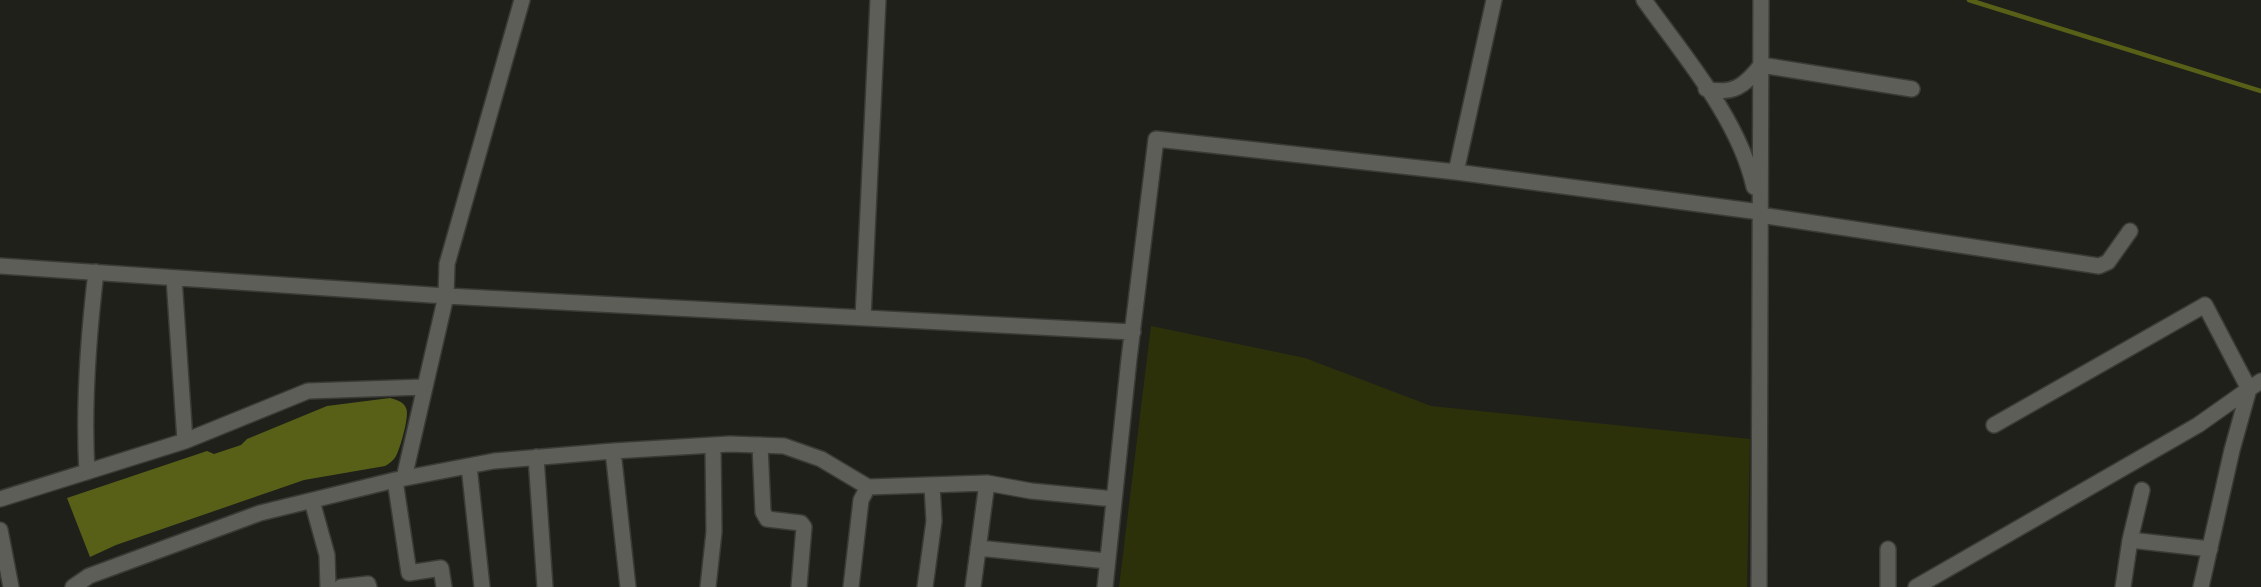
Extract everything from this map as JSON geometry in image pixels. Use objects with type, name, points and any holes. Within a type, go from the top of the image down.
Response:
[{"type":"street","points":[[444,587],[441,568],[410,573],[399,479],[446,296],[447,264],[522,0]]},
{"type":"street","points":[[863,318],[878,0]]},
{"type":"street","points":[[1456,172],[1494,0]]},
{"type":"street","points":[[1644,0],[1732,128],[1750,169],[1760,214]]},
{"type":"street","points":[[1759,587],[1761,0]]},
{"type":"street","points":[[1706,88],[1721,92],[1738,88],[1751,78],[1761,65]]},
{"type":"street","points":[[1761,65],[1912,89]]},
{"type":"street","points":[[1105,587],[1156,139],[1456,172],[1760,214],[2099,266],[2108,262],[2130,231]]},
{"type":"street","points":[[0,266],[446,296],[1133,332]]},
{"type":"street","points":[[87,472],[85,439],[87,342],[96,272]]},
{"type":"street","points":[[174,278],[185,441]]},
{"type":"street","points":[[1994,425],[2205,305],[2255,385]]},
{"type":"street","points":[[2201,587],[2232,450],[2255,385]]},
{"type":"street","points":[[1916,587],[2198,425],[2255,385]]},
{"type":"street","points":[[0,499],[185,441],[308,391],[424,387]]},
{"type":"street","points":[[72,587],[89,576],[260,513],[399,479],[494,461],[536,457],[713,445],[784,446],[821,459],[867,487],[987,483],[1114,499]]},
{"type":"street","points":[[708,587],[714,532],[713,445]]},
{"type":"street","points":[[760,445],[763,512],[767,519],[801,523],[804,527],[799,587]]},
{"type":"street","points":[[613,451],[628,587]]},
{"type":"street","points":[[536,457],[545,587]]},
{"type":"street","points":[[469,466],[482,587]]},
{"type":"street","points":[[973,587],[987,483]]},
{"type":"street","points":[[925,587],[934,521],[932,484]]},
{"type":"street","points":[[851,587],[861,500],[867,487]]},
{"type":"street","points":[[2123,587],[2130,540],[2142,490]]},
{"type":"street","points":[[312,501],[327,555],[328,587]]},
{"type":"street","points":[[0,530],[11,587]]},
{"type":"street","points":[[2130,540],[2210,549]]},
{"type":"street","points":[[978,548],[1107,561]]},
{"type":"street","points":[[1888,549],[1888,587]]},
{"type":"street","points":[[341,587],[369,584],[369,587]]},
{"type":"shaded area","points":[[1151,326],[1305,358],[1431,406],[1750,439],[1747,587],[1119,587]]},
{"type":"shaded area","points":[[390,398],[404,404],[407,417],[398,452],[393,461],[385,466],[304,480],[116,545],[90,557],[67,498],[207,451],[214,454],[241,445],[247,439],[327,406]]},
{"type":"waterway","points":[[1969,0],[2261,91]]}]
